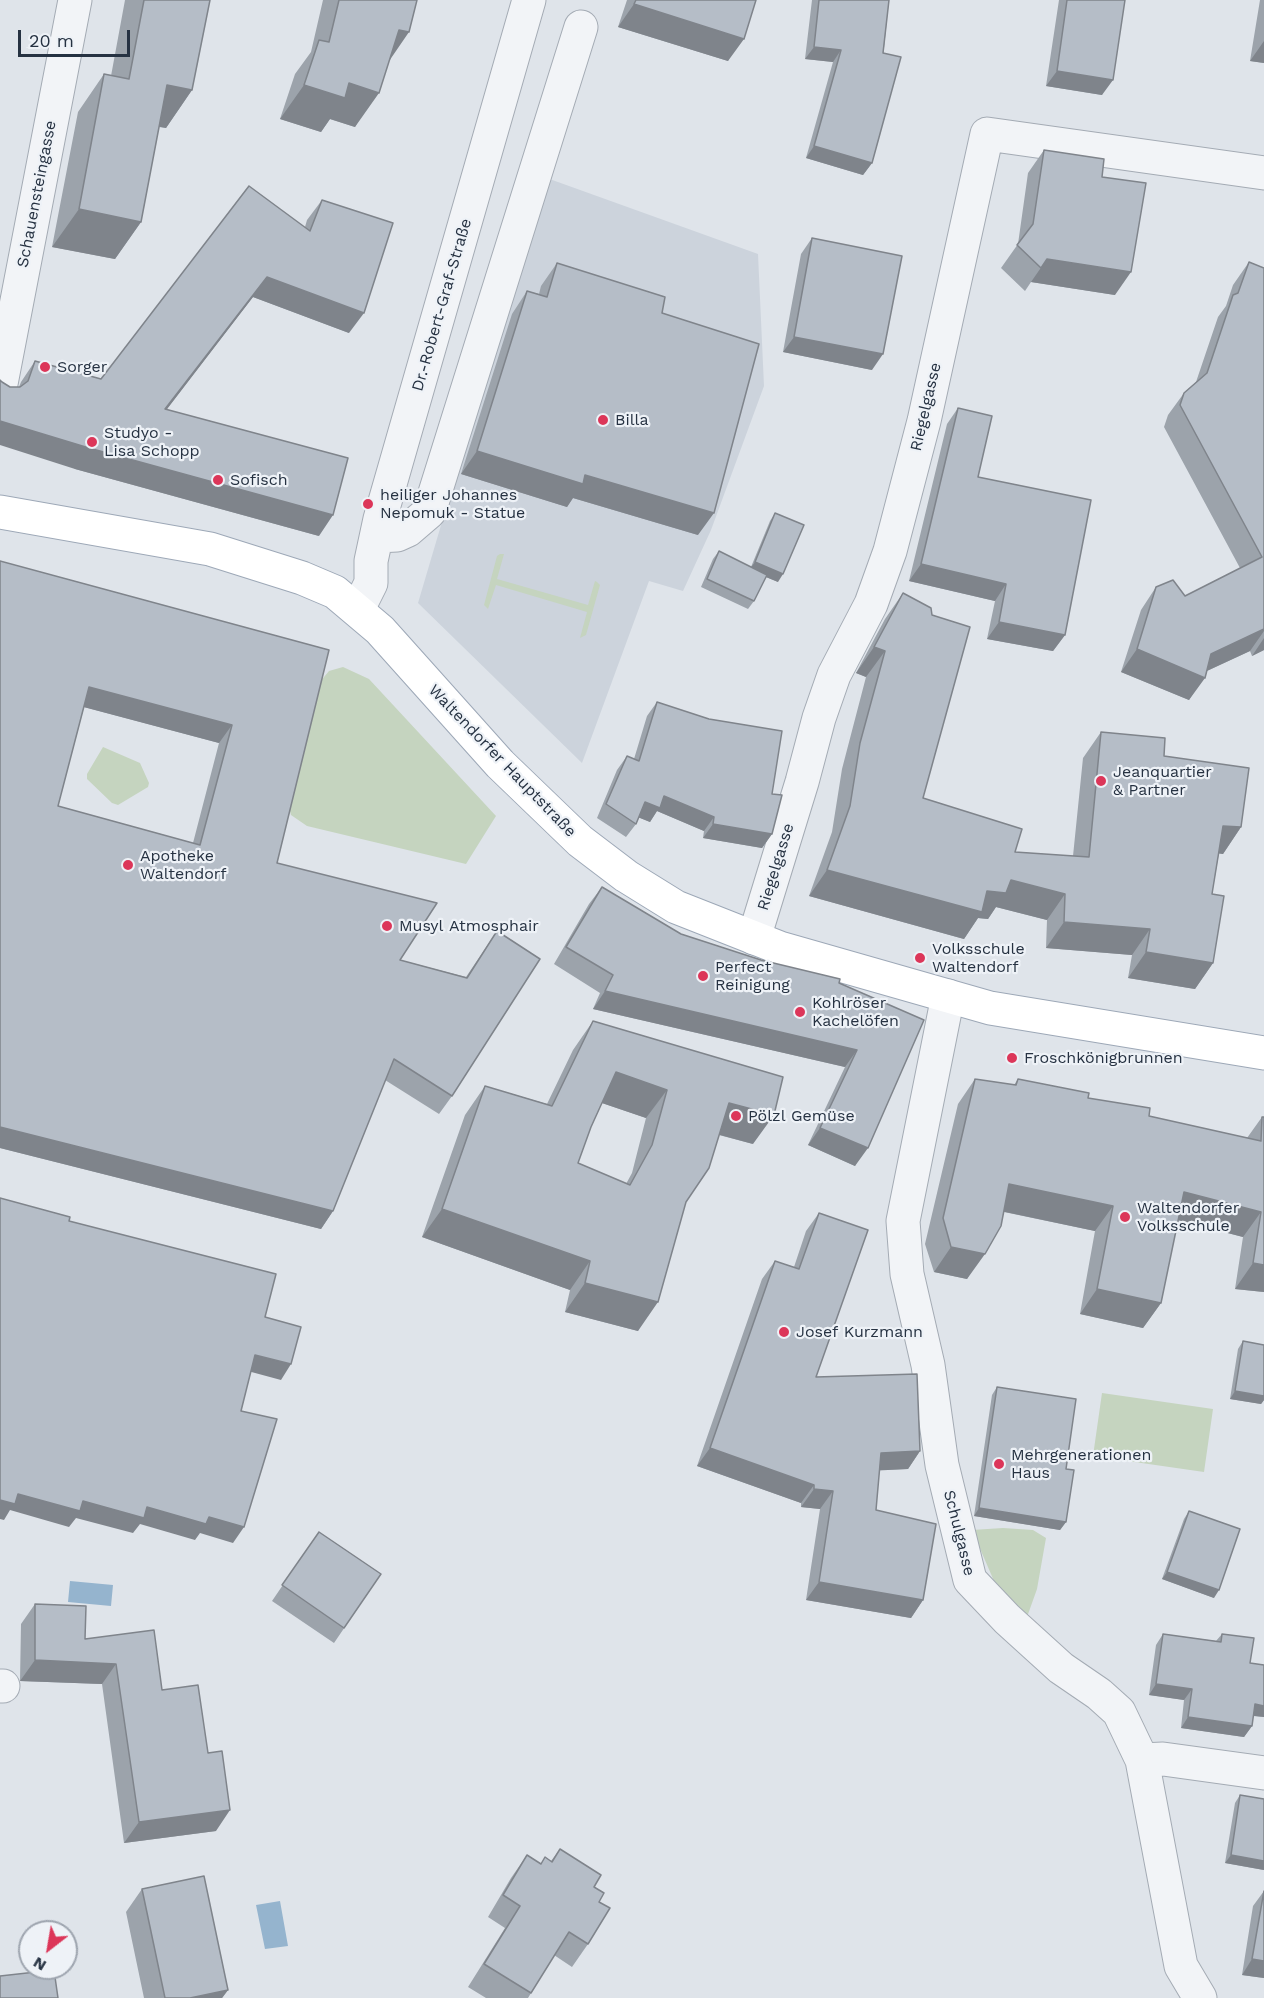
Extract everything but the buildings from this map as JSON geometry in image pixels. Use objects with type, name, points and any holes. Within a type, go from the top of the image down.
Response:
[{"type":"main road","name":"Waltendorfer Hauptstraße","points":[[0,512],[210,549],[302,578],[335,592],[358,609],[500,764],[580,841],[626,876],[676,907],[780,948],[948,996],[1013,1012],[1264,1053]]},
{"type":"street","name":"Schauensteingasse","points":[[0,389],[75,0]]},
{"type":"street","name":"Dr.-Robert-Graf-Straße","points":[[358,609],[371,583],[370,561],[378,536],[380,519],[529,0]]},
{"type":"street","points":[[378,536],[397,535],[408,530],[429,512],[581,27]]},
{"type":"street","name":"Riegelgasse","points":[[754,938],[825,700],[834,675],[871,604],[890,551],[924,421],[987,134],[1264,173]]},
{"type":"street","name":"Schulgasse","points":[[948,996],[903,1221],[907,1274],[928,1365],[942,1465],[970,1580],[1007,1620],[1061,1668],[1099,1694],[1119,1712],[1142,1760],[1182,1966],[1200,1998]]},
{"type":"street","points":[[1142,1760],[1163,1759],[1264,1773]]},
{"type":"shaded area","points":[[544,177],[758,254],[764,386],[711,530],[683,591],[649,581],[582,763],[418,603]]},
{"type":"green space","points":[[504,554],[497,579],[588,605],[595,581],[597,582],[600,585],[586,635],[580,638],[587,612],[496,585],[488,609],[484,605],[497,556]]},
{"type":"green space","points":[[343,667],[369,679],[496,816],[466,864],[307,826],[291,815],[289,808],[319,683],[329,671]]},
{"type":"green space","points":[[103,747],[140,763],[149,783],[148,787],[118,805],[112,803],[87,779],[87,774]]},
{"type":"green space","points":[[1102,1393],[1213,1409],[1204,1472],[1093,1456]]},
{"type":"green space","points":[[1003,1528],[1033,1530],[1046,1538],[1037,1589],[1027,1617],[994,1581],[972,1530]]},
{"type":"water","points":[[70,1581],[113,1585],[111,1606],[68,1602]]},
{"type":"water","points":[[280,1901],[288,1946],[265,1949],[256,1905]]},
{"type":"place","name":"Sorger","points":[[45,367]]},
{"type":"place","name":"Billa","points":[[603,420]]},
{"type":"place","name":"Studyo - Lisa Schopp","points":[[92,442]]},
{"type":"place","name":"Sofisch","points":[[218,480]]},
{"type":"place","name":"heiliger Johannes Nepomuk - Statue","points":[[368,504]]},
{"type":"place","name":"Jeanquartier & Partner","points":[[1101,781]]},
{"type":"place","name":"Apotheke Waltendorf","points":[[128,865]]},
{"type":"place","name":"Musyl Atmosphair","points":[[387,926]]},
{"type":"place","name":"Volksschule Waltendorf","points":[[920,958]]},
{"type":"place","name":"Perfect Reinigung","points":[[703,976]]},
{"type":"place","name":"Kohlröser Kachelöfen","points":[[800,1012]]},
{"type":"place","name":"Froschkönigbrunnen","points":[[1012,1058]]},
{"type":"place","name":"Pölzl Gemüse","points":[[736,1116]]},
{"type":"place","name":"Waltendorfer Volksschule","points":[[1125,1217]]},
{"type":"place","name":"Josef Kurzmann","points":[[784,1332]]},
{"type":"place","name":"Mehrgenerationen Haus","points":[[999,1464]]}]
